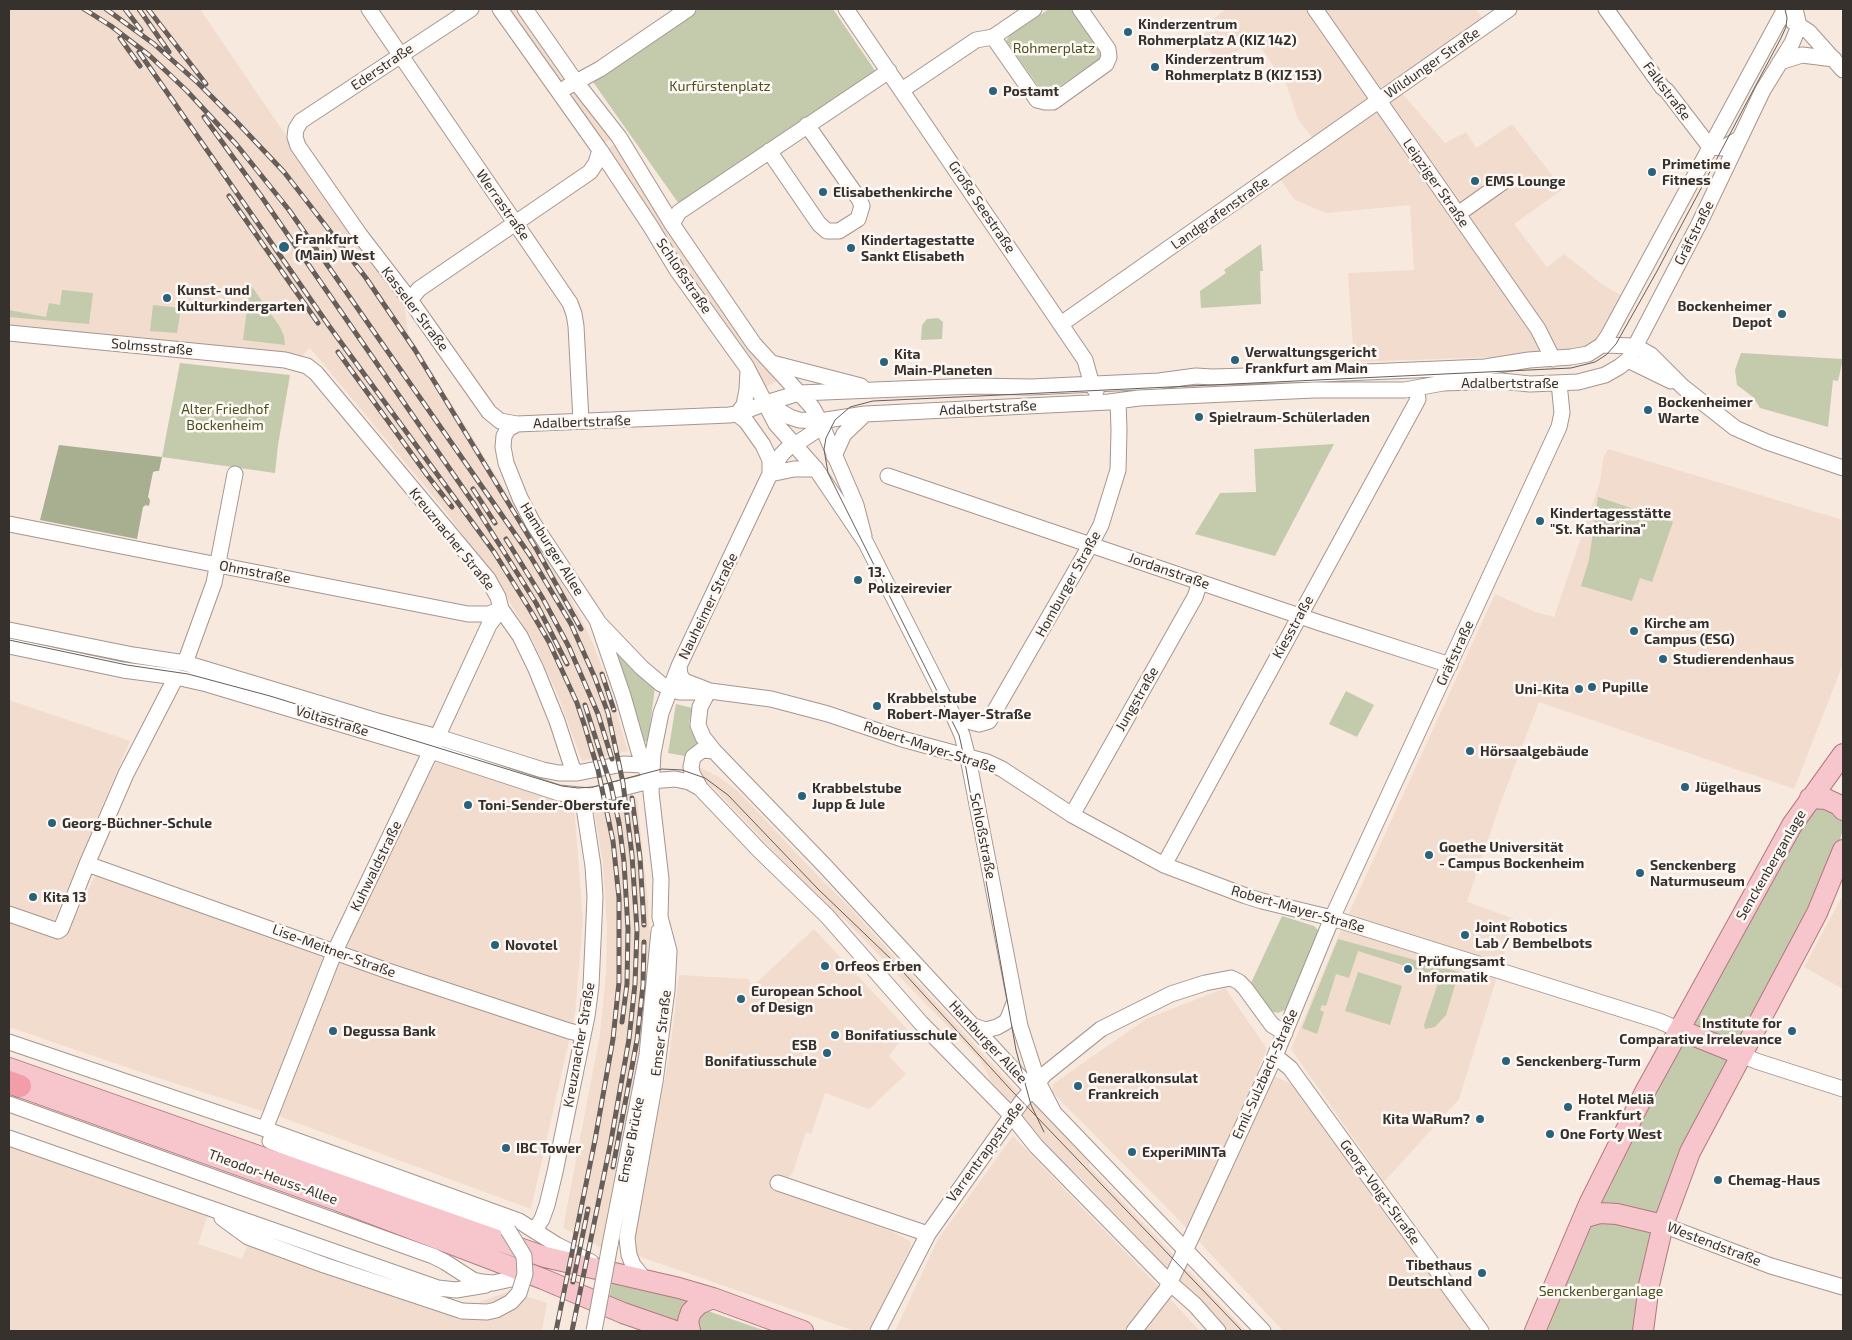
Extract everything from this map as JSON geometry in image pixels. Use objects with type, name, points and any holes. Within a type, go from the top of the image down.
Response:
[{"type":"main road","name":"Senckenberganlage","points":[[1535,1331],[1583,1218],[1626,1128],[1777,851],[1810,798],[1843,754]]},
{"type":"main road","points":[[1810,798],[1826,799],[1839,805],[1843,810]]},
{"type":"main road","points":[[1643,1331],[1649,1285],[1664,1225],[1690,1152],[1817,913],[1843,850]]},
{"type":"main road","name":"Robert-Mayer-Straße","points":[[1680,1030],[1742,1055]]},
{"type":"main road","name":"Theodor-Heuss-Allee","points":[[11,1085],[115,1104],[546,1257],[713,1298],[799,1330]]},
{"type":"main road","name":"Theodor-Heuss-Allee","points":[[11,1085],[336,1200],[543,1279],[623,1313],[675,1331]]},
{"type":"main road","name":"Westendstraße","points":[[1583,1218],[1600,1213],[1617,1214],[1664,1225]]},
{"type":"main road","points":[[690,1331],[688,1321],[690,1312],[699,1304],[713,1298]]},
{"type":"street","name":"Werrastraße","points":[[370,9],[567,298],[574,314],[580,421]]},
{"type":"street","name":"Ederstraße","points":[[296,129],[301,121],[471,9]]},
{"type":"street","name":"Schloßstraße","points":[[500,9],[600,150],[677,270],[748,370],[772,417],[816,469],[866,543],[954,717],[962,735],[968,758],[1020,1026],[1029,1088],[1030,1138]]},
{"type":"street","name":"Schloßstraße","points":[[525,9],[576,82],[619,138],[672,224],[754,344],[812,407],[820,421],[856,504],[866,543]]},
{"type":"street","points":[[560,92],[600,69],[688,9]]},
{"type":"street","name":"Große Seestraße","points":[[846,9],[1085,360],[1094,390],[1113,402]]},
{"type":"street","points":[[902,90],[976,40],[993,36],[1034,9]]},
{"type":"street","points":[[993,36],[1037,100],[1053,102],[1106,64],[1110,56],[1108,49],[1080,9]]},
{"type":"street","name":"Leipziger Straße","points":[[1315,9],[1538,329],[1553,359]]},
{"type":"street","name":"Wildunger Straße","points":[[1379,100],[1509,9]]},
{"type":"street","name":"Falkstraße","points":[[1606,9],[1662,86],[1710,147]]},
{"type":"street","points":[[1788,10],[1838,65]]},
{"type":"street","name":"Gräfstraße","points":[[1602,345],[1621,314],[1710,147],[1788,10]]},
{"type":"street","name":"Gräfstraße","points":[[1628,360],[1699,224],[1763,90],[1792,43],[1804,29]]},
{"type":"street","points":[[1780,62],[1802,55],[1838,65]]},
{"type":"street","points":[[672,224],[679,212],[889,71]]},
{"type":"street","name":"Landgrafenstraße","points":[[1061,324],[1379,100]]},
{"type":"street","points":[[770,151],[819,224],[827,231],[839,231],[858,219],[862,206],[859,199],[807,126]]},
{"type":"street","name":"Kasseler Straße","points":[[296,129],[295,137],[302,152],[492,416],[504,422],[517,424]]},
{"type":"street","points":[[1710,147],[1723,148],[1739,139]]},
{"type":"street","points":[[410,300],[420,289],[590,172],[596,163],[600,150]]},
{"type":"street","points":[[1458,214],[1503,182]]},
{"type":"street","name":"Gräfstraße","points":[[1619,344],[1618,332],[1621,314]]},
{"type":"street","name":"Solmsstraße","points":[[9,333],[296,362]]},
{"type":"street","points":[[1619,344],[1628,360],[1683,387]]},
{"type":"street","points":[[1602,345],[1619,344],[1635,346],[1654,359],[1683,387],[1736,428],[1767,442],[1843,468]]},
{"type":"street","name":"Adalbertstraße","points":[[517,424],[666,419],[737,414],[799,393],[976,386],[1092,385],[1159,381],[1196,376],[1212,377],[1485,366],[1588,354],[1602,345]]},
{"type":"street","name":"Adalbertstraße","points":[[766,403],[784,414],[799,420],[820,421],[865,414],[1113,402],[1139,398],[1314,390],[1416,389],[1443,384],[1501,381],[1530,384],[1559,383],[1592,380],[1614,370],[1628,360]]},
{"type":"street","name":"Kreuznacher Straße","points":[[296,362],[307,366],[316,373],[488,579],[498,597],[501,609],[520,636],[536,669],[557,721],[572,767],[576,773]]},
{"type":"street","points":[[771,363],[872,390]]},
{"type":"street","points":[[748,370],[744,405],[737,414],[746,421],[764,446],[770,460],[770,474],[794,469],[816,469]]},
{"type":"street","points":[[1387,370],[1394,373],[1395,381],[1387,390]]},
{"type":"street","points":[[1212,377],[1207,385],[1207,390],[1214,395]]},
{"type":"street","name":"Gräfstraße","points":[[1332,918],[1559,426],[1562,413],[1559,383]]},
{"type":"street","points":[[1083,403],[1092,385]]},
{"type":"street","name":"Kiesstraße","points":[[1164,865],[1418,400],[1416,389]]},
{"type":"street","name":"Nauheimer Straße","points":[[650,781],[661,713],[670,688],[777,460],[793,443],[799,420],[799,393]]},
{"type":"street","name":"Homburger Straße","points":[[954,717],[979,724],[989,721],[1101,525],[1118,470],[1119,430],[1113,402]]},
{"type":"street","points":[[834,456],[844,434],[865,414]]},
{"type":"street","name":"Nauheimer Straße","points":[[793,443],[799,442],[817,430],[820,421]]},
{"type":"street","name":"Hamburger Allee","points":[[517,424],[508,429],[503,442],[504,454],[512,480],[533,523],[597,620],[642,668],[661,684],[670,688]]},
{"type":"street","points":[[185,663],[213,587],[235,474]]},
{"type":"street","name":"Jordanstraße","points":[[888,476],[1299,616],[1450,665]]},
{"type":"street","name":"Ohmstraße","points":[[9,524],[468,614],[482,615],[501,609]]},
{"type":"street","name":"Jungstraße","points":[[1072,815],[1195,597],[1200,582]]},
{"type":"street","name":"Kuhwaldstraße","points":[[265,1129],[335,951],[438,737],[489,625],[501,609]]},
{"type":"street","name":"Hamburger Allee","points":[[597,620],[623,696],[643,765],[650,781]]},
{"type":"street","name":"Voltastraße","points":[[9,630],[133,656],[185,663],[377,721],[438,737],[543,770],[559,773],[576,773],[623,764],[643,765]]},
{"type":"street","name":"Voltastraße","points":[[9,646],[124,670],[176,677],[268,702],[431,751],[551,791],[590,796],[650,781]]},
{"type":"street","points":[[642,668],[664,671],[679,666]]},
{"type":"street","name":"Robert-Mayer-Straße","points":[[679,666],[680,675],[684,681],[709,692]]},
{"type":"street","points":[[9,914],[58,931],[62,927],[126,774],[176,677]]},
{"type":"street","name":"Robert-Mayer-Straße","points":[[670,688],[679,692],[709,692],[771,699],[828,714],[902,739],[987,762],[1072,815],[1164,865],[1262,902],[1332,918],[1659,1021],[1680,1030]]},
{"type":"street","name":"Hamburger Allee","points":[[709,692],[700,707],[698,725],[703,737],[714,751],[825,866],[1029,1088]]},
{"type":"street","points":[[714,751],[702,750],[693,757],[692,773],[700,788],[759,850],[827,916],[921,1024],[1218,1331]]},
{"type":"street","points":[[650,781],[682,780],[700,788]]},
{"type":"street","name":"Emser Straße","points":[[645,1280],[629,1255],[627,1238],[656,1076],[667,990],[669,951],[660,917],[661,879],[650,781]]},
{"type":"street","name":"Kreuznacher Straße","points":[[535,1230],[547,1205],[555,1172],[591,986],[595,897],[593,866],[581,796]]},
{"type":"street","name":"Lise-Meitner-Straße","points":[[87,864],[388,971],[582,1034]]},
{"type":"street","name":"Emser Brücke","points":[[594,1331],[646,1055],[660,917]]},
{"type":"street","name":"Emil-Sulzbach-Straße","points":[[1134,1331],[1170,1283],[1186,1250],[1275,1056],[1332,918]]},
{"type":"street","name":"Varrentrappstraße","points":[[878,1331],[928,1234],[1012,1116],[1029,1088],[1101,1030],[1171,994],[1231,978],[1239,982],[1272,1025],[1285,1033]]},
{"type":"street","points":[[973,1026],[986,1030],[998,1027],[1006,1022],[1010,1016],[1015,1001]]},
{"type":"street","name":"Theodor-Heuss-Allee","points":[[9,1042],[265,1129],[511,1218],[535,1230],[557,1245],[615,1274]]},
{"type":"street","points":[[1742,1055],[1843,1089]]},
{"type":"street","name":"Georg-Voigt-Straße","points":[[1275,1056],[1290,1068],[1481,1331]]},
{"type":"street","name":"Theodor-Heuss-Allee","points":[[11,1085],[433,1256],[467,1277],[493,1283]]},
{"type":"street","name":"Schloßstraße","points":[[1029,1088],[1186,1250]]},
{"type":"street","name":"Theodor-Heuss-Allee","points":[[147,1089],[329,1166]]},
{"type":"street","name":"Theodor-Heuss-Allee","points":[[115,1104],[329,1166],[508,1230],[524,1256],[526,1274],[518,1293],[511,1302],[496,1310],[487,1312],[462,1311],[324,1265],[248,1237],[207,1208]]},
{"type":"street","name":"Theodor-Heuss-Allee","points":[[9,1138],[438,1288],[456,1290],[479,1287],[516,1278],[543,1279]]},
{"type":"street","points":[[778,1183],[928,1234]]},
{"type":"street","name":"Westendstraße","points":[[1664,1225],[1771,1266],[1843,1287]]},
{"type":"street","points":[[1186,1250],[1264,1331]]},
{"type":"shaded area","points":[[9,9],[200,9],[310,171],[404,302],[408,333],[565,587],[591,639],[607,681],[628,751],[582,761],[557,693],[532,639],[506,596],[447,513],[310,348],[296,362],[9,333]]},
{"type":"shaded area","points":[[509,9],[521,9],[571,80],[562,84]]},
{"type":"shaded area","points":[[1226,9],[1476,9],[1483,19],[1401,92],[1445,143],[1466,132],[1476,148],[1512,124],[1563,189],[1514,224],[1547,267],[1564,254],[1603,285],[1624,297],[1601,341],[1584,351],[1522,356],[1354,362],[1348,273],[1414,270],[1410,205],[1326,213],[1295,200],[1277,175],[1318,145],[1298,119],[1287,86],[1255,39],[1218,64],[1202,39],[1211,21]]},
{"type":"shaded area","points":[[577,88],[613,138],[604,143],[573,100],[572,97]]},
{"type":"shaded area","points":[[618,142],[781,379],[766,387],[678,262],[608,149]]},
{"type":"shaded area","name":"Goethe Universität - Campus Bockenheim","points":[[1608,449],[1843,520],[1843,664],[1794,789],[1539,702],[1499,807],[1467,902],[1515,919],[1459,1099],[1384,1182],[1291,1049],[1337,939],[1495,594],[1535,612],[1554,617],[1600,482],[1603,459]]},
{"type":"shaded area","points":[[9,700],[130,741],[54,920],[71,925],[95,876],[333,952],[438,759],[574,805],[583,921],[575,1014],[531,1209],[281,1117],[152,1076],[9,1027]]},
{"type":"shaded area","points":[[697,766],[717,776],[738,791],[850,908],[1027,1102],[1037,1105],[1089,1158],[1089,1166],[1246,1331],[1228,1331],[1076,1173],[1069,1170],[991,1081],[980,1060],[844,919],[831,912],[714,788],[703,781]]},
{"type":"shaded area","points":[[637,798],[648,902],[650,940],[648,984],[644,1027],[632,1099],[602,1248],[563,1228],[600,1034],[606,974],[607,927],[603,864],[594,811]]},
{"type":"shaded area","points":[[1843,895],[1843,989],[1804,967]]},
{"type":"shaded area","points":[[814,929],[908,1030],[889,1056],[906,1074],[869,1109],[825,1093],[811,1134],[806,1132],[793,1172],[780,1192],[891,1231],[910,1241],[911,1246],[869,1331],[855,1331],[632,1254],[670,1051],[679,975],[748,979],[753,986]]},
{"type":"shaded area","points":[[1225,988],[1267,1049],[1258,1069],[1294,1085],[1474,1331],[1283,1331],[1175,1216],[1052,1092],[1053,1084],[1146,1019]]},
{"type":"shaded area","points":[[1013,1136],[1200,1331],[895,1331],[938,1239]]},
{"type":"shaded area","points":[[9,1144],[208,1214],[198,1244],[242,1259],[254,1229],[442,1297],[478,1308],[480,1308],[479,1302],[510,1291],[547,1303],[542,1331],[9,1331]]},
{"type":"green space","name":"Kurfürstenplatz","points":[[699,9],[833,9],[876,72],[679,204],[593,82]]},
{"type":"green space","name":"Rohmerplatz","points":[[1049,9],[1072,9],[1098,48],[1101,56],[1051,92],[1041,90],[1006,41],[1010,35]]},
{"type":"green space","points":[[1261,244],[1263,271],[1260,271],[1261,304],[1201,308],[1200,291],[1226,273],[1224,270]]},
{"type":"green space","points":[[243,286],[252,287],[280,327],[285,345],[243,340],[249,293]]},
{"type":"green space","points":[[62,290],[93,293],[89,324],[9,317],[9,310],[46,317],[49,303],[60,305]]},
{"type":"green space","points":[[153,305],[181,308],[177,333],[150,331]]},
{"type":"green space","points":[[938,318],[943,322],[942,339],[921,340],[922,325],[927,319]]},
{"type":"green space","points":[[1741,353],[1843,359],[1838,381],[1833,380],[1828,427],[1760,408],[1753,397],[1737,385],[1735,370]]},
{"type":"green space","name":"Alter Friedhof Bockenheim","points":[[180,363],[290,375],[275,473],[162,457]]},
{"type":"green space","points":[[1334,444],[1275,556],[1195,534],[1220,493],[1256,492],[1254,449]]},
{"type":"green space","points":[[59,445],[162,457],[159,471],[153,472],[148,497],[150,500],[149,506],[143,507],[137,539],[40,520]]},
{"type":"green space","points":[[1598,497],[1673,522],[1652,582],[1640,578],[1632,601],[1581,586],[1589,560]]},
{"type":"green space","points":[[612,644],[655,687],[648,741],[644,742]]},
{"type":"green space","points":[[1346,691],[1374,705],[1357,737],[1329,724]]},
{"type":"green space","points":[[676,704],[692,708],[689,723],[691,731],[701,746],[694,748],[685,756],[668,753]]},
{"type":"green space","points":[[1814,805],[1842,816],[1843,829],[1840,840],[1784,960],[1740,1043],[1694,1025],[1693,1023]]},
{"type":"green space","points":[[1282,916],[1314,926],[1318,930],[1319,937],[1289,1008],[1278,1013],[1270,1011],[1251,983]]},
{"type":"green space","points":[[1338,939],[1459,972],[1446,1015],[1435,1027],[1425,1029],[1424,1025],[1440,977],[1358,951],[1349,978],[1336,974],[1326,1006],[1322,1005],[1320,1010],[1324,1012],[1317,1034],[1302,1028]]},
{"type":"green space","points":[[1358,972],[1402,986],[1390,1025],[1345,1011]]},
{"type":"green space","points":[[1682,1042],[1727,1058],[1728,1061],[1659,1215],[1598,1204]]},
{"type":"green space","name":"Senckenberganlage","points":[[1606,1221],[1653,1232],[1636,1331],[1544,1331],[1585,1232],[1591,1226]]},
{"type":"green space","points":[[612,1283],[695,1302],[682,1324],[609,1299]]},
{"type":"green space","points":[[708,1311],[766,1331],[702,1331],[698,1328],[698,1317],[701,1313]]},
{"type":"tram line","points":[[1044,1132],[1031,1105],[1016,1050],[959,735],[828,473],[824,449],[826,438],[835,420],[850,407],[873,401],[1571,368],[1595,362],[1606,355],[1616,344],[1656,273],[1781,38],[1786,27],[1785,9]]},
{"type":"tram line","points":[[9,640],[127,665],[188,674],[270,696],[562,786],[593,787],[662,769],[682,770],[705,778],[728,795],[818,889],[893,961],[1011,1090],[1242,1331]]},
{"type":"railway","points":[[84,9],[111,26],[149,55],[187,91],[236,144],[289,210],[529,554],[571,624],[608,713],[623,783],[632,855],[637,930],[635,984],[629,1039],[611,1141],[572,1331]]},
{"type":"railway","points":[[106,9],[154,44],[198,83],[233,118],[284,172],[366,278],[415,350],[537,550],[581,629]]},
{"type":"railway","points":[[125,9],[141,30]]},
{"type":"railway","points":[[139,9],[169,52]]},
{"type":"railway","points":[[148,9],[206,84]]},
{"type":"railway","points":[[120,38],[140,66]]},
{"type":"railway","points":[[139,52],[329,326],[494,552],[549,642],[577,703],[585,727],[598,770],[613,841],[619,898],[619,982],[613,1039],[595,1140],[556,1331]]},
{"type":"railway","points":[[204,117],[261,196],[474,504],[536,603],[567,664]]},
{"type":"railway","points":[[229,196],[318,323]]},
{"type":"railway","points":[[338,352],[452,507]]},
{"type":"railway","points":[[473,489],[495,523]]},
{"type":"railway","points":[[506,539],[542,597],[569,647],[598,714],[612,759]]},
{"type":"railway","points":[[602,674],[614,710]]},
{"type":"railway","points":[[585,705],[611,786],[619,823],[624,862],[628,929],[627,984],[622,1022]]},
{"type":"railway","points":[[632,798],[640,858],[644,925]]},
{"type":"railway","points":[[613,1167],[637,1040],[643,985],[644,942]]},
{"type":"railway","points":[[573,1282],[588,1209]]},
{"type":"place","name":"Kinderzentrum Rohmerplatz A (KIZ 142)","points":[[1128,32]]},
{"type":"place","name":"Kinderzentrum Rohmerplatz B (KIZ 153)","points":[[1155,67]]},
{"type":"place","name":"Postamt","points":[[993,91]]},
{"type":"place","name":"Primetime Fitness","points":[[1652,172]]},
{"type":"place","name":"EMS Lounge","points":[[1475,181]]},
{"type":"place","name":"Elisabethenkirche","points":[[823,192]]},
{"type":"place","name":"Frankfurt (Main) West","points":[[284,247]]},
{"type":"place","name":"Kindertagestatte Sankt Elisabeth","points":[[851,248]]},
{"type":"place","name":"Kunst- und Kulturkindergarten","points":[[167,298]]},
{"type":"place","name":"Bockenheimer Depot","points":[[1782,314]]},
{"type":"place","name":"Verwaltungsgericht Frankfurt am Main","points":[[1235,360]]},
{"type":"place","name":"Kita Main-Planeten","points":[[884,362]]},
{"type":"place","name":"Bockenheimer Warte","points":[[1648,410]]},
{"type":"place","name":"Spielraum-Schülerladen","points":[[1199,417]]},
{"type":"place","name":"Kindertagesstätte \"St. Katharina\"","points":[[1540,521]]},
{"type":"place","name":"13. Polizeirevier","points":[[858,580]]},
{"type":"place","name":"Kirche am Campus (ESG)","points":[[1634,631]]},
{"type":"place","name":"Studierendenhaus","points":[[1663,659]]},
{"type":"place","name":"Pupille","points":[[1592,687]]},
{"type":"place","name":"Uni-Kita","points":[[1579,689]]},
{"type":"place","name":"Krabbelstube Robert-Mayer-Straße","points":[[877,706]]},
{"type":"place","name":"Hörsaalgebäude","points":[[1470,751]]},
{"type":"place","name":"Jügelhaus","points":[[1685,787]]},
{"type":"place","name":"Krabbelstube Jupp & Jule","points":[[802,796]]},
{"type":"place","name":"Toni-Sender-Oberstufe","points":[[468,805]]},
{"type":"place","name":"Georg-Büchner-Schule","points":[[52,823]]},
{"type":"place","name":"Goethe Universität - Campus Bockenheim","points":[[1429,855]]},
{"type":"place","name":"Senckenberg Naturmuseum","points":[[1640,873]]},
{"type":"place","name":"Kita 13","points":[[33,897]]},
{"type":"place","name":"Joint Robotics Lab / Bembelbots","points":[[1465,935]]},
{"type":"place","name":"Novotel","points":[[495,945]]},
{"type":"place","name":"Orfeos Erben","points":[[825,966]]},
{"type":"place","name":"Prüfungsamt Informatik","points":[[1408,969]]},
{"type":"place","name":"European School of Design","points":[[741,999]]},
{"type":"place","name":"Degussa Bank","points":[[333,1031]]},
{"type":"place","name":"Institute for Comparative Irrelevance","points":[[1792,1031]]},
{"type":"place","name":"Bonifatiusschule","points":[[835,1035]]},
{"type":"place","name":"ESB Bonifatiusschule","points":[[827,1053]]},
{"type":"place","name":"Senckenberg-Turm","points":[[1506,1061]]},
{"type":"place","name":"Generalkonsulat Frankreich","points":[[1078,1086]]},
{"type":"place","name":"Hotel Meliã Frankfurt","points":[[1568,1107]]},
{"type":"place","name":"Kita WaRum?","points":[[1480,1119]]},
{"type":"place","name":"One Forty West","points":[[1550,1134]]},
{"type":"place","name":"IBC Tower","points":[[506,1148]]},
{"type":"place","name":"ExperiMINTa","points":[[1132,1152]]},
{"type":"place","name":"Chemag-Haus","points":[[1718,1180]]},
{"type":"place","name":"Tibethaus Deutschland","points":[[1482,1273]]}]
